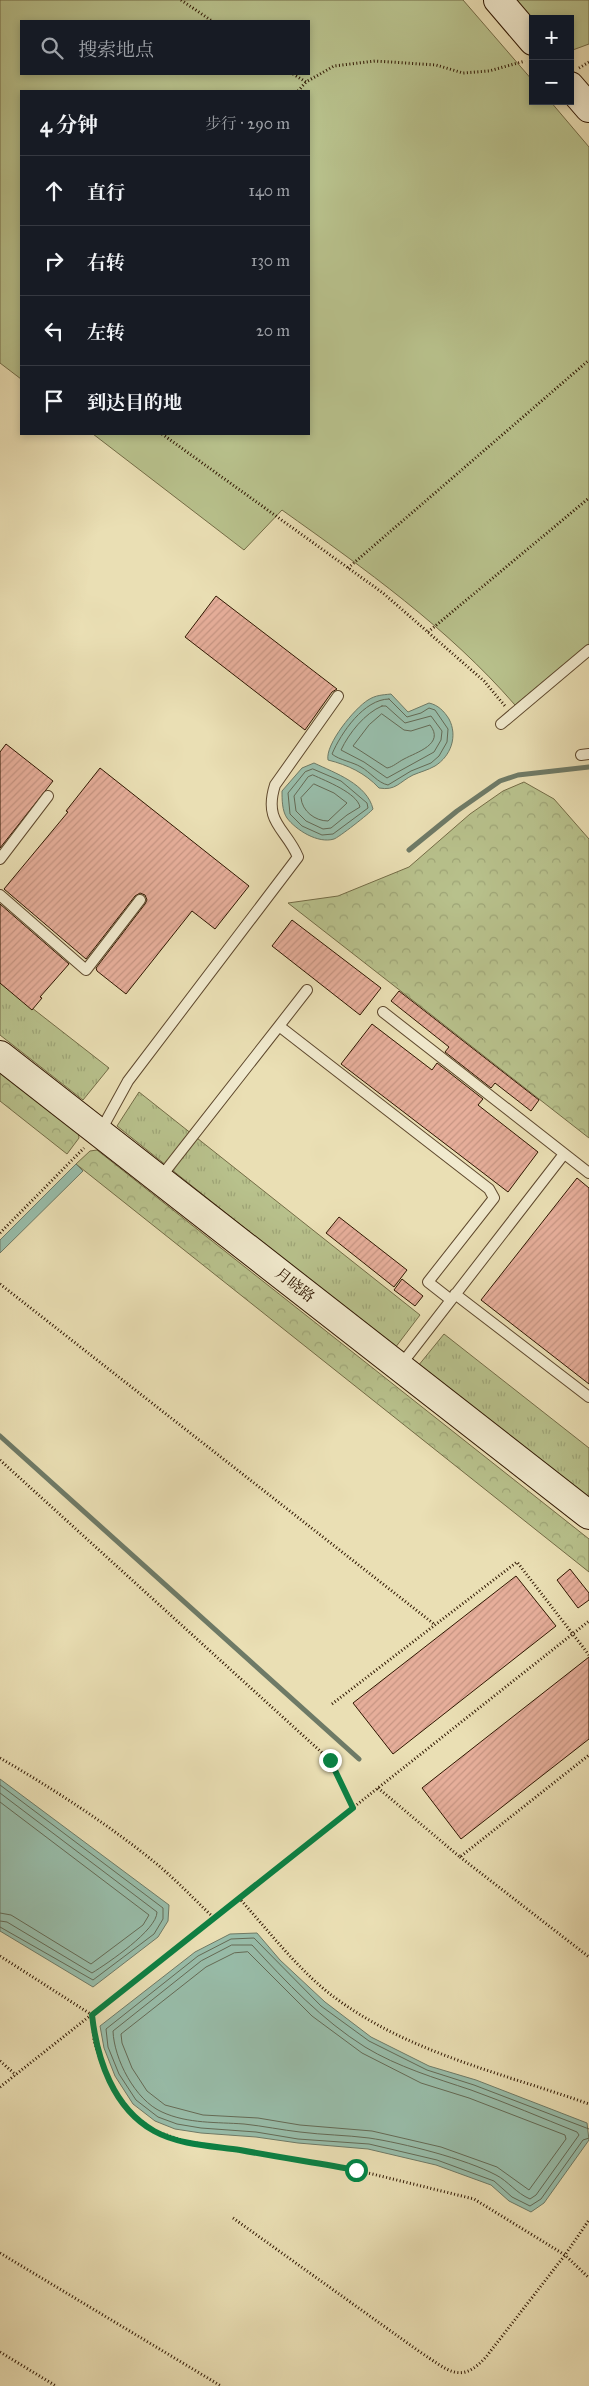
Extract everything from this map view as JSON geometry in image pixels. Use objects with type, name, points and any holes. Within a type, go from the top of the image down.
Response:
[{"type":"street","points":[[498,0],[529,36]]},
{"type":"street","points":[[574,91],[589,108]]},
{"type":"street","name":"月晓路","points":[[0,1056],[589,1515]]},
{"type":"lane","points":[[500,724],[589,650]]},
{"type":"lane","points":[[99,1133],[128,1081],[298,857],[294,848],[277,826],[272,808],[272,795],[275,785],[338,696]]},
{"type":"lane","points":[[0,859],[48,796]]},
{"type":"lane","points":[[0,895],[86,970],[140,900]]},
{"type":"lane","points":[[159,1179],[307,990]]},
{"type":"lane","points":[[383,1012],[589,1173]]},
{"type":"lane","points":[[279,1026],[490,1189],[494,1198],[428,1282],[453,1297],[589,1398]]},
{"type":"lane","points":[[399,1366],[564,1154]]},
{"type":"path","points":[[181,0],[211,20]]},
{"type":"path","points":[[299,90],[306,82],[334,66],[375,61],[436,64],[463,73],[489,71],[529,60]]},
{"type":"path","points":[[295,75],[306,82]]},
{"type":"path","points":[[348,568],[589,360]]},
{"type":"path","points":[[163,435],[383,593],[484,681],[511,715]]},
{"type":"path","points":[[428,632],[589,498]]},
{"type":"path","points":[[0,1233],[99,1133]]},
{"type":"path","points":[[0,1284],[434,1624]]},
{"type":"path","points":[[0,1460],[330,1760],[353,1808]]},
{"type":"path","points":[[332,1704],[517,1562],[589,1655]]},
{"type":"path","points":[[0,2088],[589,1621]]},
{"type":"path","points":[[0,1758],[28,1774],[131,1844],[159,1866],[214,1918]]},
{"type":"path","points":[[460,1856],[588,1758]]},
{"type":"path","points":[[378,1788],[460,1856],[589,1957]]},
{"type":"path","points":[[239,1898],[319,1984],[332,1996],[375,2024],[488,2072],[589,2104]]},
{"type":"path","points":[[0,1956],[92,2015]]},
{"type":"path","points":[[92,2015],[94,2041],[103,2068],[118,2095],[133,2115],[155,2131],[184,2141],[356,2170],[474,2199],[565,2255],[589,2278]]},
{"type":"path","points":[[0,2062],[16,2075]]},
{"type":"path","points":[[233,2218],[420,2352],[448,2370],[462,2374],[475,2369],[486,2357],[565,2255],[589,2220]]},
{"type":"path","points":[[0,2253],[221,2386]]},
{"type":"path","points":[[0,2352],[56,2386]]},
{"type":"green space","points":[[0,0],[463,0],[529,76],[529,105],[553,105],[589,147],[589,644],[515,705],[462,650],[434,625],[375,577],[282,510],[244,550],[94,435],[310,435],[310,90],[20,90],[20,378],[0,363]]},
{"type":"green space","points":[[513,0],[589,0],[589,44],[574,50],[574,15],[529,15],[529,19]]},
{"type":"green space","points":[[524,782],[554,799],[589,839],[589,1138],[288,903],[338,896],[409,867],[470,814],[503,791]]},
{"type":"green space","points":[[0,983],[109,1068],[83,1100],[0,1035]]},
{"type":"green space","points":[[0,1071],[78,1131],[79,1138],[67,1154],[0,1101]]},
{"type":"green space","points":[[139,1092],[420,1315],[395,1348],[117,1126]]},
{"type":"green space","points":[[97,1150],[589,1539],[589,1572],[76,1164],[90,1151]]},
{"type":"green space","points":[[444,1334],[589,1448],[589,1501],[418,1366]]},
{"type":"water","points":[[391,694],[408,712],[429,703],[438,707],[452,725],[453,739],[449,751],[441,762],[413,775],[394,787],[385,789],[379,788],[356,770],[328,760],[328,753],[342,727],[362,704],[374,697]]},
{"type":"water","points":[[314,763],[340,775],[357,786],[370,800],[373,809],[334,839],[321,840],[308,835],[291,823],[284,812],[282,791],[302,768]]},
{"type":"water","points":[[76,1164],[83,1171],[0,1253],[0,1240]]},
{"type":"water","points":[[0,1779],[169,1905],[168,1921],[158,1937],[93,1987],[0,1931]]},
{"type":"water","points":[[257,1933],[280,1960],[325,2002],[371,2037],[429,2066],[476,2080],[587,2123],[589,2140],[544,2203],[531,2212],[509,2201],[491,2185],[436,2165],[368,2149],[175,2129],[155,2121],[133,2104],[115,2076],[104,2048],[100,2026],[195,1952],[230,1934]]},
{"type":"building","points":[[216,596],[337,689],[332,692],[305,730],[185,637]]},
{"type":"building","points":[[6,744],[53,781],[0,848],[0,752]]},
{"type":"building","points":[[100,768],[249,886],[215,929],[192,911],[126,994],[97,971],[96,968],[145,904],[147,900],[145,895],[140,893],[135,896],[86,959],[4,889],[68,812],[66,811]]},
{"type":"building","points":[[0,904],[69,964],[40,997],[42,998],[32,1010],[0,983]]},
{"type":"building","points":[[292,920],[381,988],[360,1015],[272,946]]},
{"type":"building","points":[[399,991],[539,1100],[531,1111],[495,1083],[491,1088],[445,1052],[449,1047],[391,1001]]},
{"type":"building","points":[[372,1024],[432,1070],[437,1063],[483,1099],[478,1105],[538,1152],[508,1192],[341,1064]]},
{"type":"building","points":[[577,1178],[589,1188],[589,1384],[481,1300]]},
{"type":"building","points":[[339,1217],[407,1270],[394,1287],[326,1233]]},
{"type":"building","points":[[402,1279],[423,1296],[415,1306],[394,1290]]},
{"type":"building","points":[[570,1569],[589,1593],[589,1600],[578,1608],[557,1580]]},
{"type":"building","points":[[516,1576],[556,1626],[393,1754],[353,1703]]},
{"type":"building","points":[[589,1657],[589,1739],[461,1839],[422,1788]]},
{"type":"waterway","points":[[409,850],[457,811],[500,781],[518,775],[589,767]]},
{"type":"waterway","points":[[0,1436],[359,1759]]},
{"type":"route","points":[[330,1760],[353,1808],[92,2015],[94,2041],[103,2068],[118,2095],[133,2115],[155,2131],[184,2141],[356,2170]]}]
